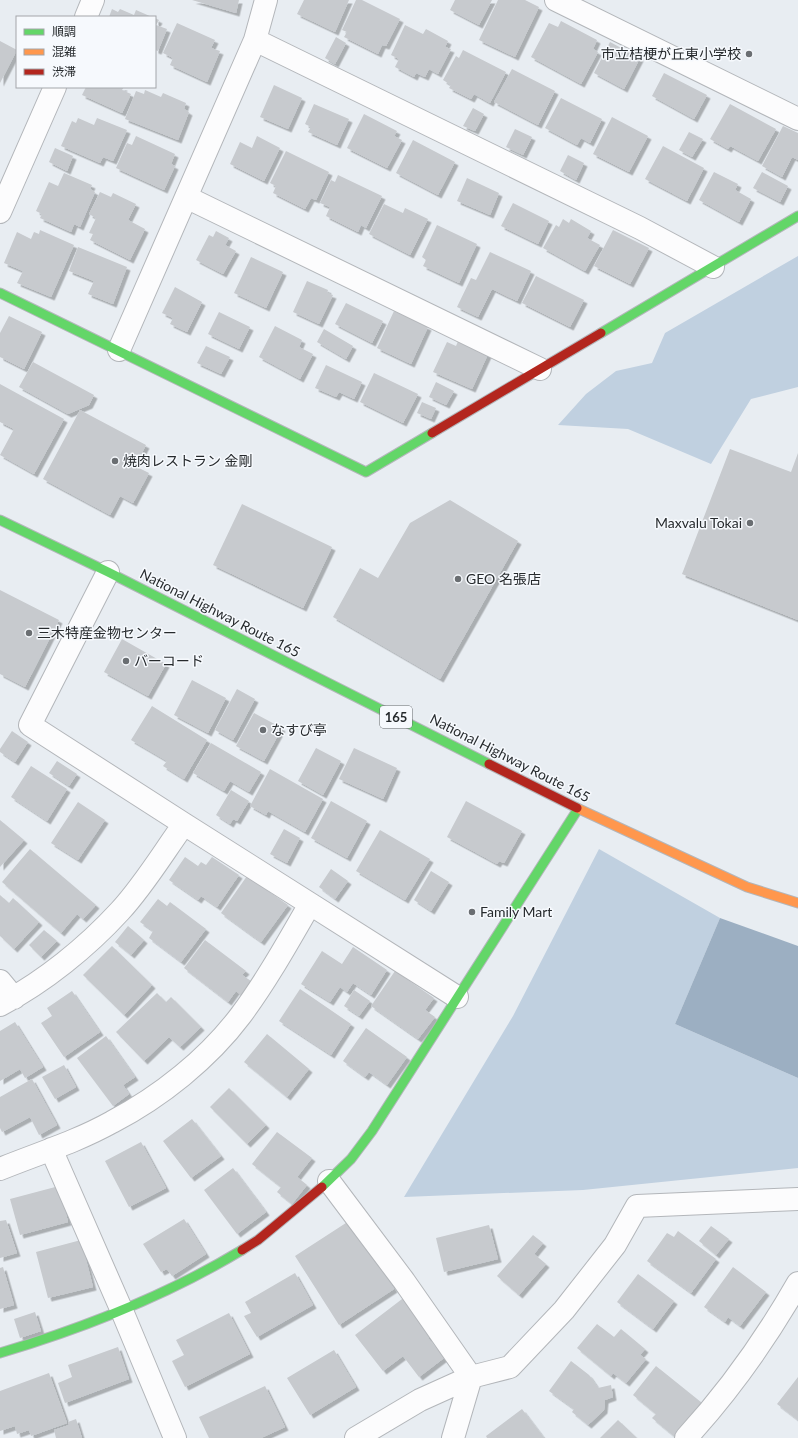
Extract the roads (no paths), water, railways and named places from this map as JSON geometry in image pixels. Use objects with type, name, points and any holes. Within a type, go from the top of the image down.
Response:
[{"type":"main road","points":[[0,293],[366,472],[798,216]]},
{"type":"main road","name":"National Highway Route 165","points":[[0,520],[108,572],[578,809],[748,886],[798,903]]},
{"type":"main road","points":[[0,1353],[41,1341],[122,1311],[193,1278],[258,1240],[329,1181],[351,1159],[372,1131],[578,809]]},
{"type":"street","points":[[86,16],[93,0]]},
{"type":"street","points":[[118,350],[255,40],[266,0]]},
{"type":"street","points":[[556,0],[798,119]]},
{"type":"street","points":[[255,40],[640,228],[713,266]]},
{"type":"street","points":[[0,212],[55,88]]},
{"type":"street","points":[[186,197],[540,369]]},
{"type":"street","points":[[108,572],[30,725],[457,997]]},
{"type":"street","points":[[0,981],[7,1001],[74,955],[116,915],[137,889],[184,824]]},
{"type":"street","points":[[0,1169],[77,1139],[112,1122],[169,1086],[194,1066],[220,1040],[241,1015],[269,975],[310,904]]},
{"type":"street","points":[[52,1149],[175,1438]]},
{"type":"street","points":[[329,1181],[404,1281],[471,1377]]},
{"type":"street","points":[[356,1438],[420,1400],[471,1377],[510,1367],[564,1310],[615,1245],[637,1206],[798,1199]]},
{"type":"street","points":[[686,1438],[731,1386],[766,1336],[798,1283]]},
{"type":"street","points":[[453,1438],[471,1377]]},
{"type":"place","name":"市立桔梗が丘東小学校","points":[[749,54]]},
{"type":"place","name":"焼肉レストラン 金剛","points":[[115,461]]},
{"type":"place","name":"Maxvalu Tokai","points":[[750,523]]},
{"type":"place","name":"GEO 名張店","points":[[458,579]]},
{"type":"place","name":"三木特産金物センター","points":[[29,633]]},
{"type":"place","name":"バーコード","points":[[126,661]]},
{"type":"place","name":"なすび亭","points":[[263,730]]},
{"type":"place","name":"Family Mart","points":[[472,912]]}]
